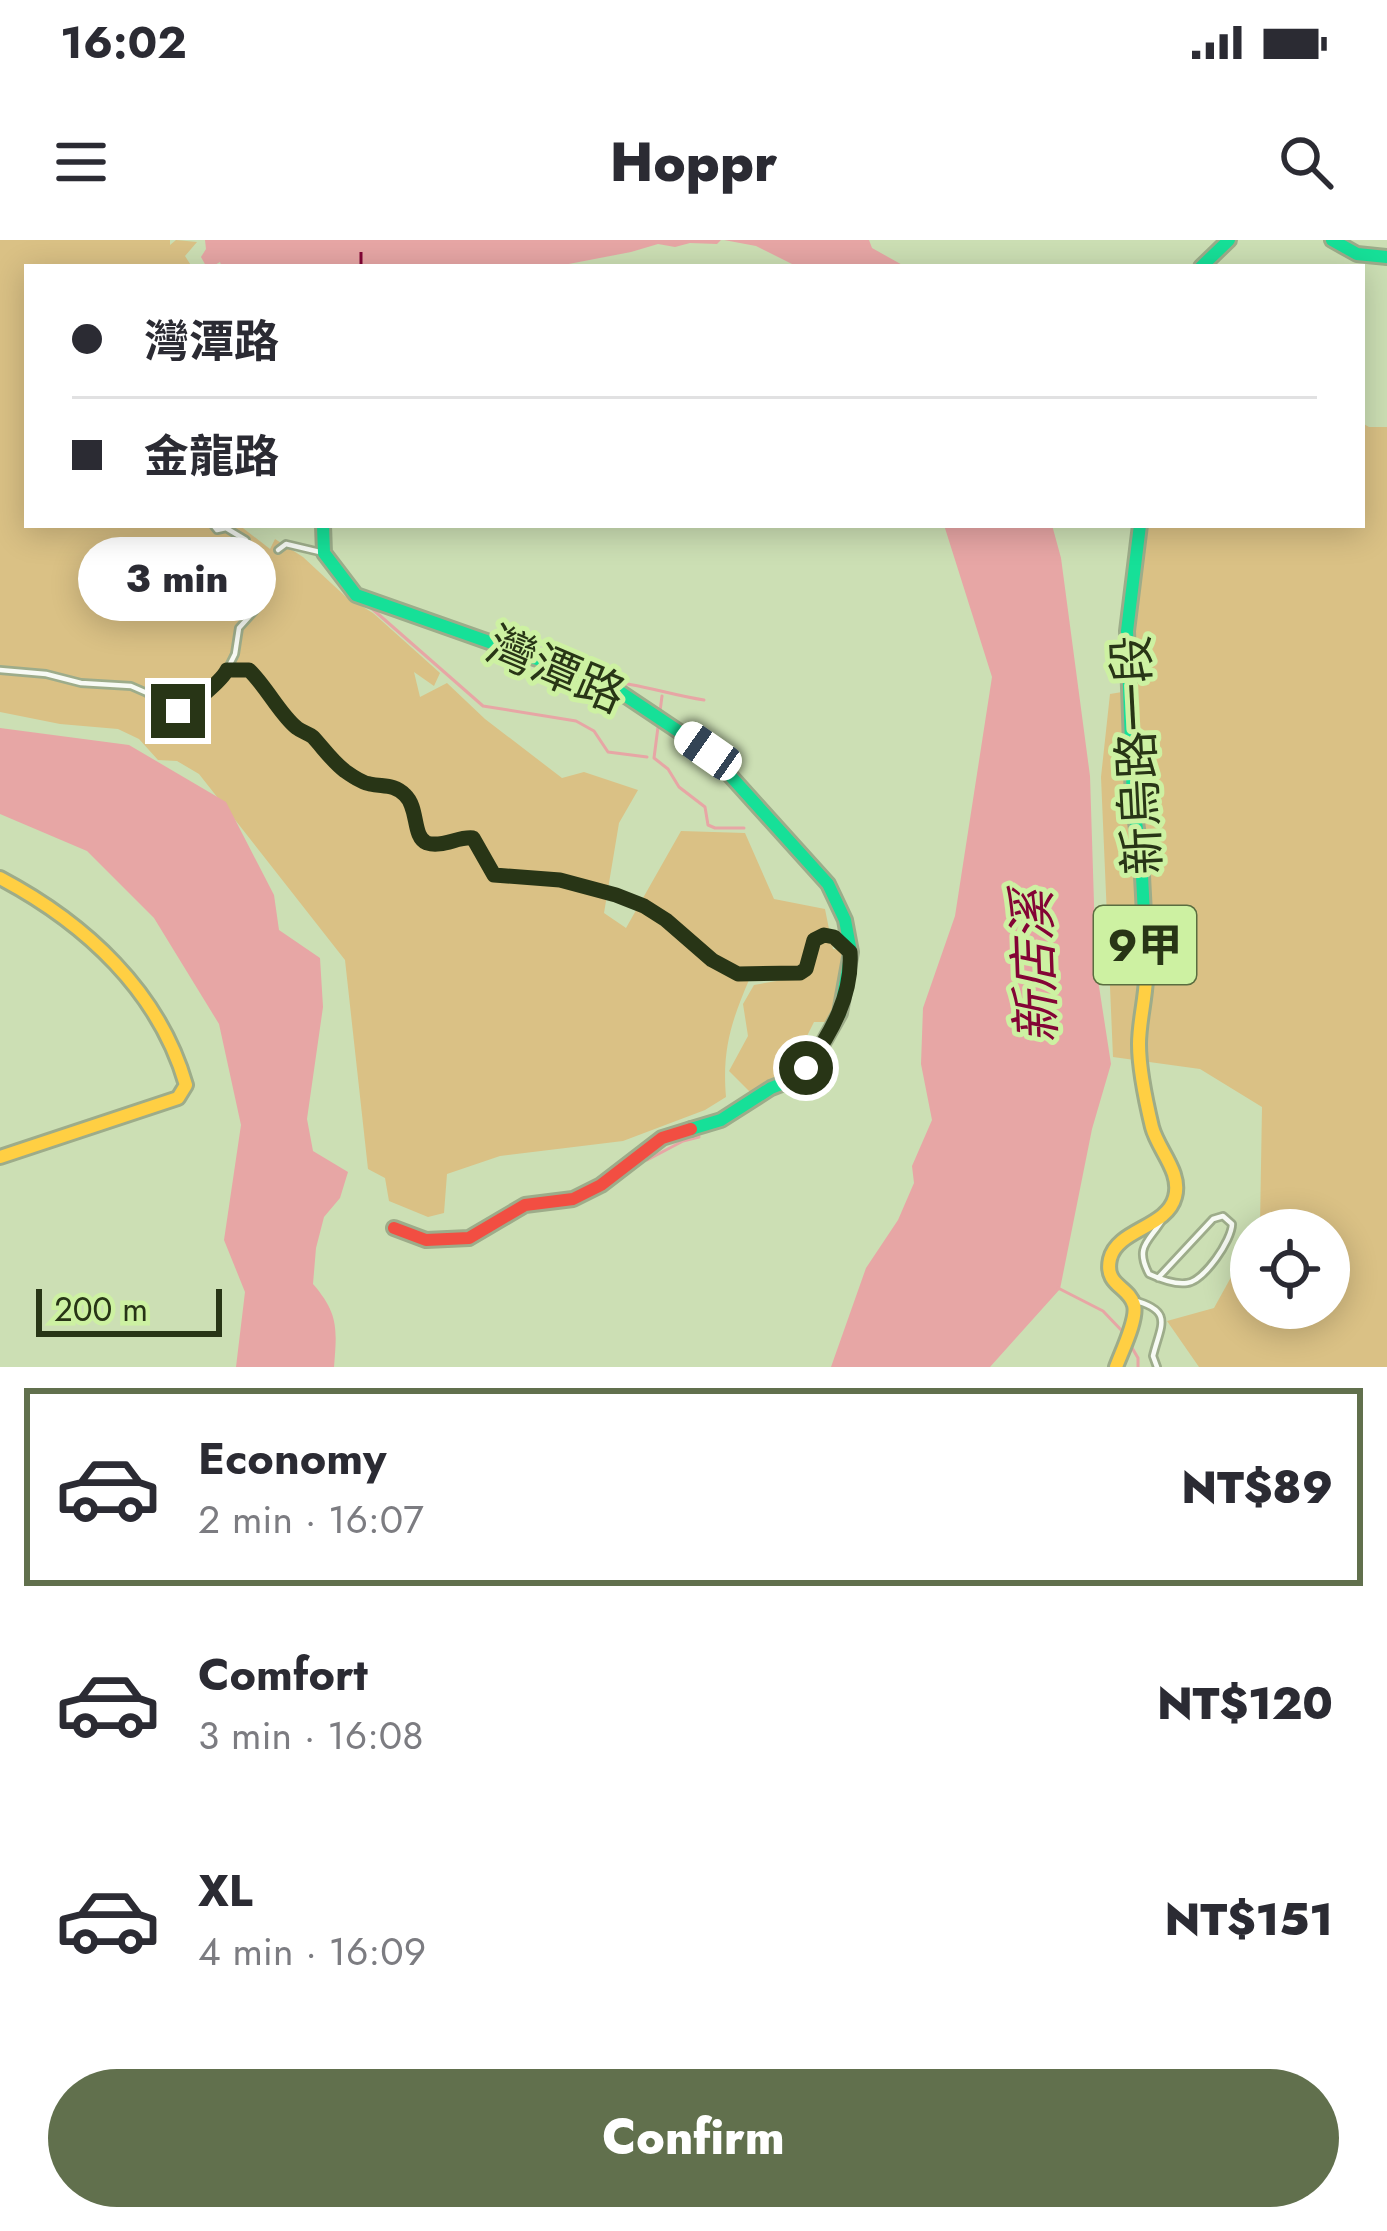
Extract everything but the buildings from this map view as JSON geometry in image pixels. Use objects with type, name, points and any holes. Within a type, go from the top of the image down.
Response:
[{"type":"street","points":[[1204,264],[1229,240]]},
{"type":"street","points":[[1332,240],[1352,255],[1387,257]]},
{"type":"street","points":[[0,670],[131,686],[164,708],[190,708],[222,680],[235,655],[239,628],[256,608],[254,598],[232,586],[232,574],[247,550],[246,540],[215,528]]},
{"type":"street","points":[[278,550],[286,544],[324,553],[323,528]]},
{"type":"street","name":"新烏路一段","points":[[1140,528],[1127,631],[1133,801],[1145,931],[1139,1046],[1153,1132],[1176,1188],[1175,1200],[1167,1210]]},
{"type":"street","name":"灣潭路","points":[[324,553],[356,595],[608,685],[708,751],[828,884],[845,920],[850,952],[840,1013],[818,1052],[794,1079],[721,1120],[662,1138],[612,1178],[573,1199],[525,1205],[469,1238],[426,1240],[394,1228]]},
{"type":"street","points":[[227,670],[249,670],[296,728],[310,734],[348,773],[368,784],[401,790],[413,804],[420,838],[426,843],[473,838],[494,875],[560,880],[644,906],[712,960],[738,974],[800,973],[806,969],[814,940],[824,935],[834,937],[850,952]]},
{"type":"street","points":[[0,878],[65,917],[114,964],[147,1001],[167,1033],[186,1084],[178,1098],[0,1157]]},
{"type":"street","points":[[1158,1278],[1213,1219],[1222,1216],[1232,1224],[1228,1240],[1194,1281],[1158,1278],[1149,1274],[1141,1254],[1167,1210]]},
{"type":"street","points":[[1157,1367],[1153,1356],[1162,1318],[1154,1308],[1133,1300],[1115,1284],[1109,1271],[1111,1253],[1121,1242],[1167,1210]]},
{"type":"street","points":[[1116,1367],[1135,1319],[1133,1300]]},
{"type":"shaded area","points":[[0,240],[197,242],[185,256],[190,264],[24,264],[24,528],[243,528],[270,549],[275,539],[373,613],[440,673],[434,686],[414,672],[420,697],[447,683],[562,778],[584,772],[638,790],[619,823],[604,913],[626,928],[681,831],[745,833],[774,899],[825,909],[833,949],[841,950],[842,957],[830,1015],[827,1022],[814,1022],[785,1080],[752,1094],[729,1071],[748,1036],[743,1004],[754,985],[806,976],[810,966],[794,976],[749,980],[729,1037],[726,1097],[705,1110],[623,1141],[500,1156],[447,1174],[444,1213],[428,1217],[389,1201],[385,1178],[368,1169],[345,960],[199,774],[177,761],[158,760],[139,739],[118,729],[0,712]]},
{"type":"shaded area","points":[[1365,425],[1387,427],[1387,1367],[1199,1367],[1167,1321],[1214,1308],[1230,1279],[1230,1329],[1350,1329],[1350,1209],[1260,1209],[1262,1107],[1200,1069],[1113,1057],[1101,777],[1110,694],[1134,690],[1128,625],[1137,528],[1365,528]]},
{"type":"water","points":[[205,240],[721,240],[675,247],[658,244],[569,264],[205,264],[201,257]]},
{"type":"water","points":[[724,240],[869,240],[872,248],[901,264],[792,264],[756,246]]},
{"type":"water","name":"新店溪","points":[[945,528],[1053,528],[1061,558],[1090,776],[1096,967],[1111,1064],[1092,1129],[1060,1289],[990,1367],[831,1367],[866,1268],[898,1220],[914,1183],[912,1166],[932,1120],[921,1064],[923,1008],[955,916],[992,677]]},
{"type":"water","points":[[0,728],[129,745],[226,802],[274,895],[279,930],[320,958],[323,1007],[307,1119],[313,1151],[348,1172],[340,1198],[324,1217],[313,1284],[334,1322],[334,1367],[236,1367],[245,1292],[224,1240],[241,1125],[219,1024],[154,918],[87,851],[0,814]]},
{"type":"waterway","points":[[317,528],[320,546]]},
{"type":"waterway","points":[[363,592],[525,651]]},
{"type":"waterway","points":[[361,599],[483,706],[576,721],[594,731],[608,752],[647,757]]},
{"type":"waterway","points":[[607,681],[704,700]]},
{"type":"waterway","points":[[662,696],[654,758],[705,807],[708,825],[744,828]]},
{"type":"waterway","points":[[645,1156],[647,1160],[699,1137],[697,1130]]},
{"type":"waterway","points":[[1058,1288],[1103,1311],[1124,1333]]},
{"type":"waterway","points":[[1128,1341],[1138,1367]]},
{"type":"ferry route","points":[[361,240],[361,264]]},
{"type":"traffic: fast","points":[[1204,264],[1229,240]]},
{"type":"traffic: fast","points":[[1332,240],[1357,254],[1387,257]]},
{"type":"traffic: fast","points":[[323,528],[324,553],[356,595],[608,684],[708,751],[828,884],[845,920],[851,952],[840,1013],[818,1052],[794,1079],[721,1120],[691,1129]]},
{"type":"traffic: fast","points":[[1140,528],[1127,631],[1133,801],[1145,933]]},
{"type":"traffic: slow","points":[[0,878],[61,916],[115,963],[158,1019],[186,1085],[178,1098],[0,1157]]},
{"type":"traffic: slow","points":[[1116,1367],[1135,1311],[1111,1275],[1110,1259],[1122,1241],[1162,1216],[1176,1188],[1152,1127],[1140,1064],[1145,933]]},
{"type":"traffic: jam","points":[[394,1228],[426,1240],[469,1238],[525,1205],[573,1199],[601,1185],[662,1138],[691,1129]]},
{"type":"route","points":[[178,711],[190,708],[227,670],[249,670],[296,728],[310,734],[330,759],[368,784],[401,790],[413,804],[420,838],[426,843],[473,838],[494,875],[560,880],[644,906],[684,933],[712,960],[738,974],[800,973],[806,969],[814,940],[834,937],[850,952],[846,991],[840,1013],[806,1068]]}]
